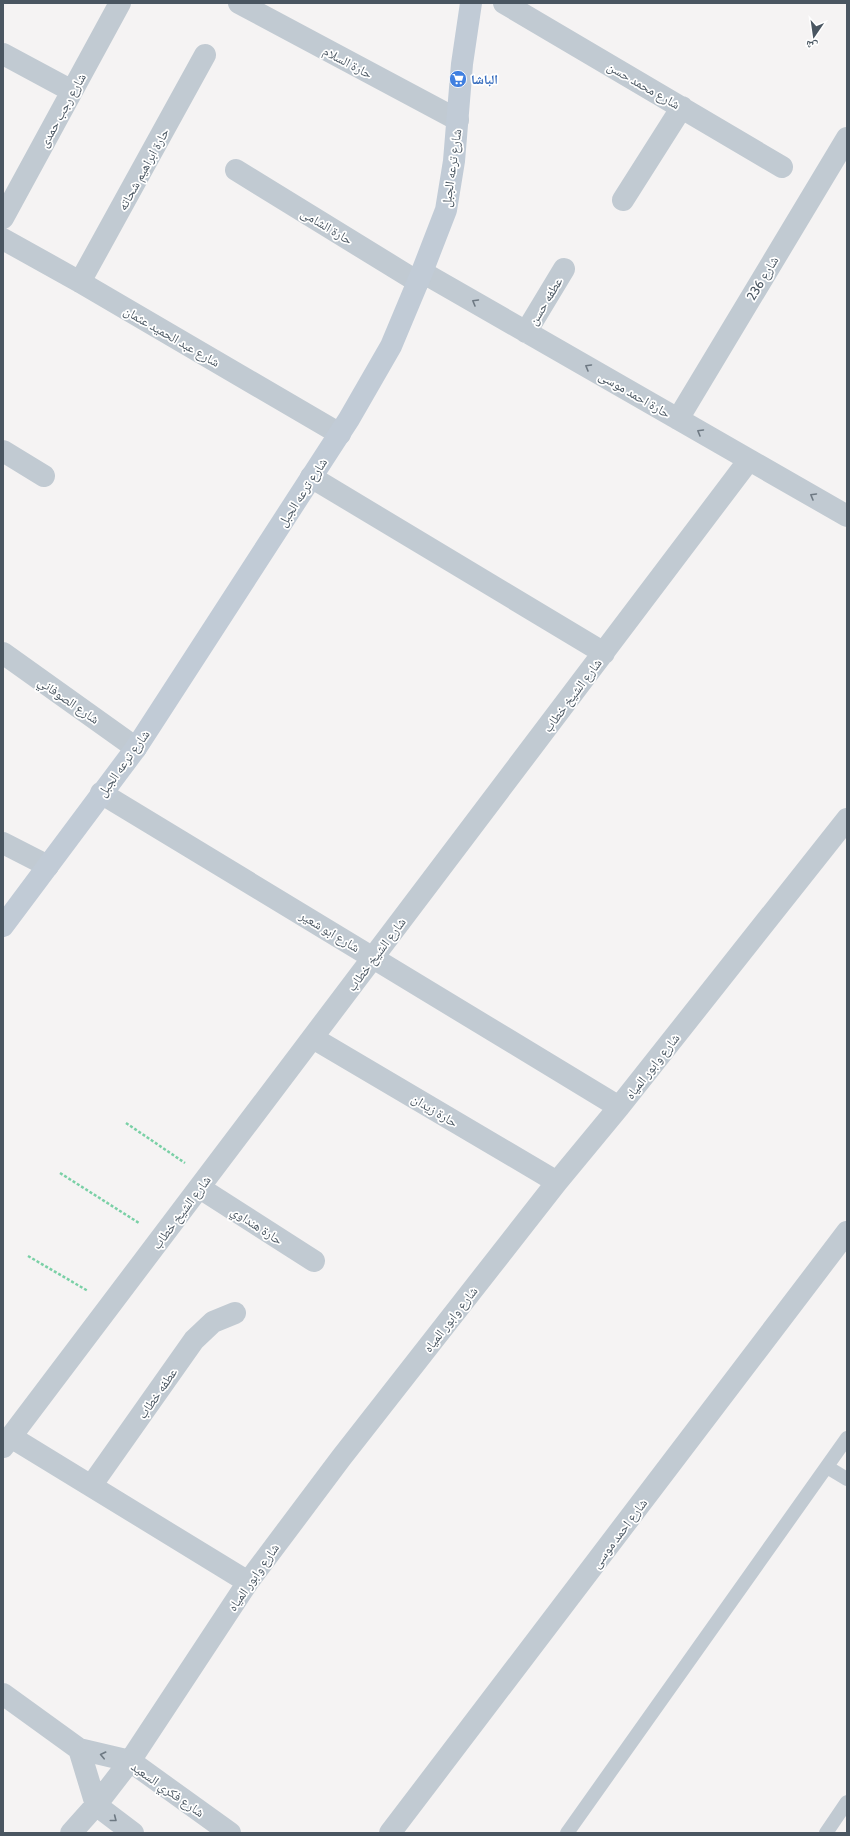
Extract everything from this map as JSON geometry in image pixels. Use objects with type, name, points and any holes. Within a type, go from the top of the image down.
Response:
[{"type":"street","name":"شارع رجب حمدى","points":[[3,218],[120,3]]},
{"type":"street","name":"حارة السلام","points":[[239,3],[458,120]]},
{"type":"street","name":"شارع ترعه الجبل","points":[[3,926],[136,748],[340,434],[391,346],[446,210],[454,161],[462,64],[471,3]]},
{"type":"street","name":"شارع محمد حسن","points":[[504,3],[782,167]]},
{"type":"street","points":[[3,54],[72,91]]},
{"type":"street","name":"حارة ابراهيم شحاته","points":[[80,282],[205,55]]},
{"type":"street","points":[[623,200],[682,107]]},
{"type":"street","name":"شارع 236","points":[[678,419],[847,138]]},
{"type":"street","name":"حارة الشامى","points":[[236,170],[420,277]]},
{"type":"street","name":"شارع عبد الحميد عثمان","points":[[3,239],[80,282],[340,434]]},
{"type":"street","name":"عطفه حسن","points":[[526,332],[564,269]]},
{"type":"street","name":"حارة احمد موسى","points":[[420,277],[526,332],[847,516]]},
{"type":"street","points":[[3,452],[44,476]]},
{"type":"street","name":"شارع الشيخ خطاب","points":[[7,1442],[749,460]]},
{"type":"street","points":[[311,477],[604,653]]},
{"type":"street","name":"شارع الصوفاني","points":[[3,653],[136,748]]},
{"type":"street","name":"شارع ابو شعير","points":[[102,793],[620,1106]]},
{"type":"street","name":"شارع وابور المياه","points":[[72,1833],[130,1761],[248,1582],[340,1458],[557,1182],[620,1106],[847,819]]},
{"type":"street","points":[[3,843],[48,866]]},
{"type":"street","name":"حارة زيدان","points":[[313,1038],[557,1182]]},
{"type":"street","name":"حارة هنداوي","points":[[203,1182],[314,1262]]},
{"type":"street","name":"شارع احمد موسى","points":[[390,1833],[847,1232]]},
{"type":"street","name":"عطفه خطاب","points":[[91,1486],[194,1340],[213,1322],[235,1313]]},
{"type":"street","points":[[7,1442],[91,1486],[248,1582]]},
{"type":"street","name":"شارع فكري السعيد","points":[[3,1694],[79,1749],[130,1761],[230,1833]]},
{"type":"street","points":[[79,1749],[96,1805],[133,1833]]},
{"type":"lane","points":[[567,1833],[847,1438]]},
{"type":"lane","points":[[826,1467],[847,1479]]},
{"type":"lane","points":[[826,1833],[847,1802]]},
{"type":"path","points":[[126,1123],[203,1182]]},
{"type":"path","points":[[60,1173],[162,1237]]},
{"type":"path","points":[[28,1256],[110,1305]]},
{"type":"place","name":"الباشا","points":[[458,79]]}]
